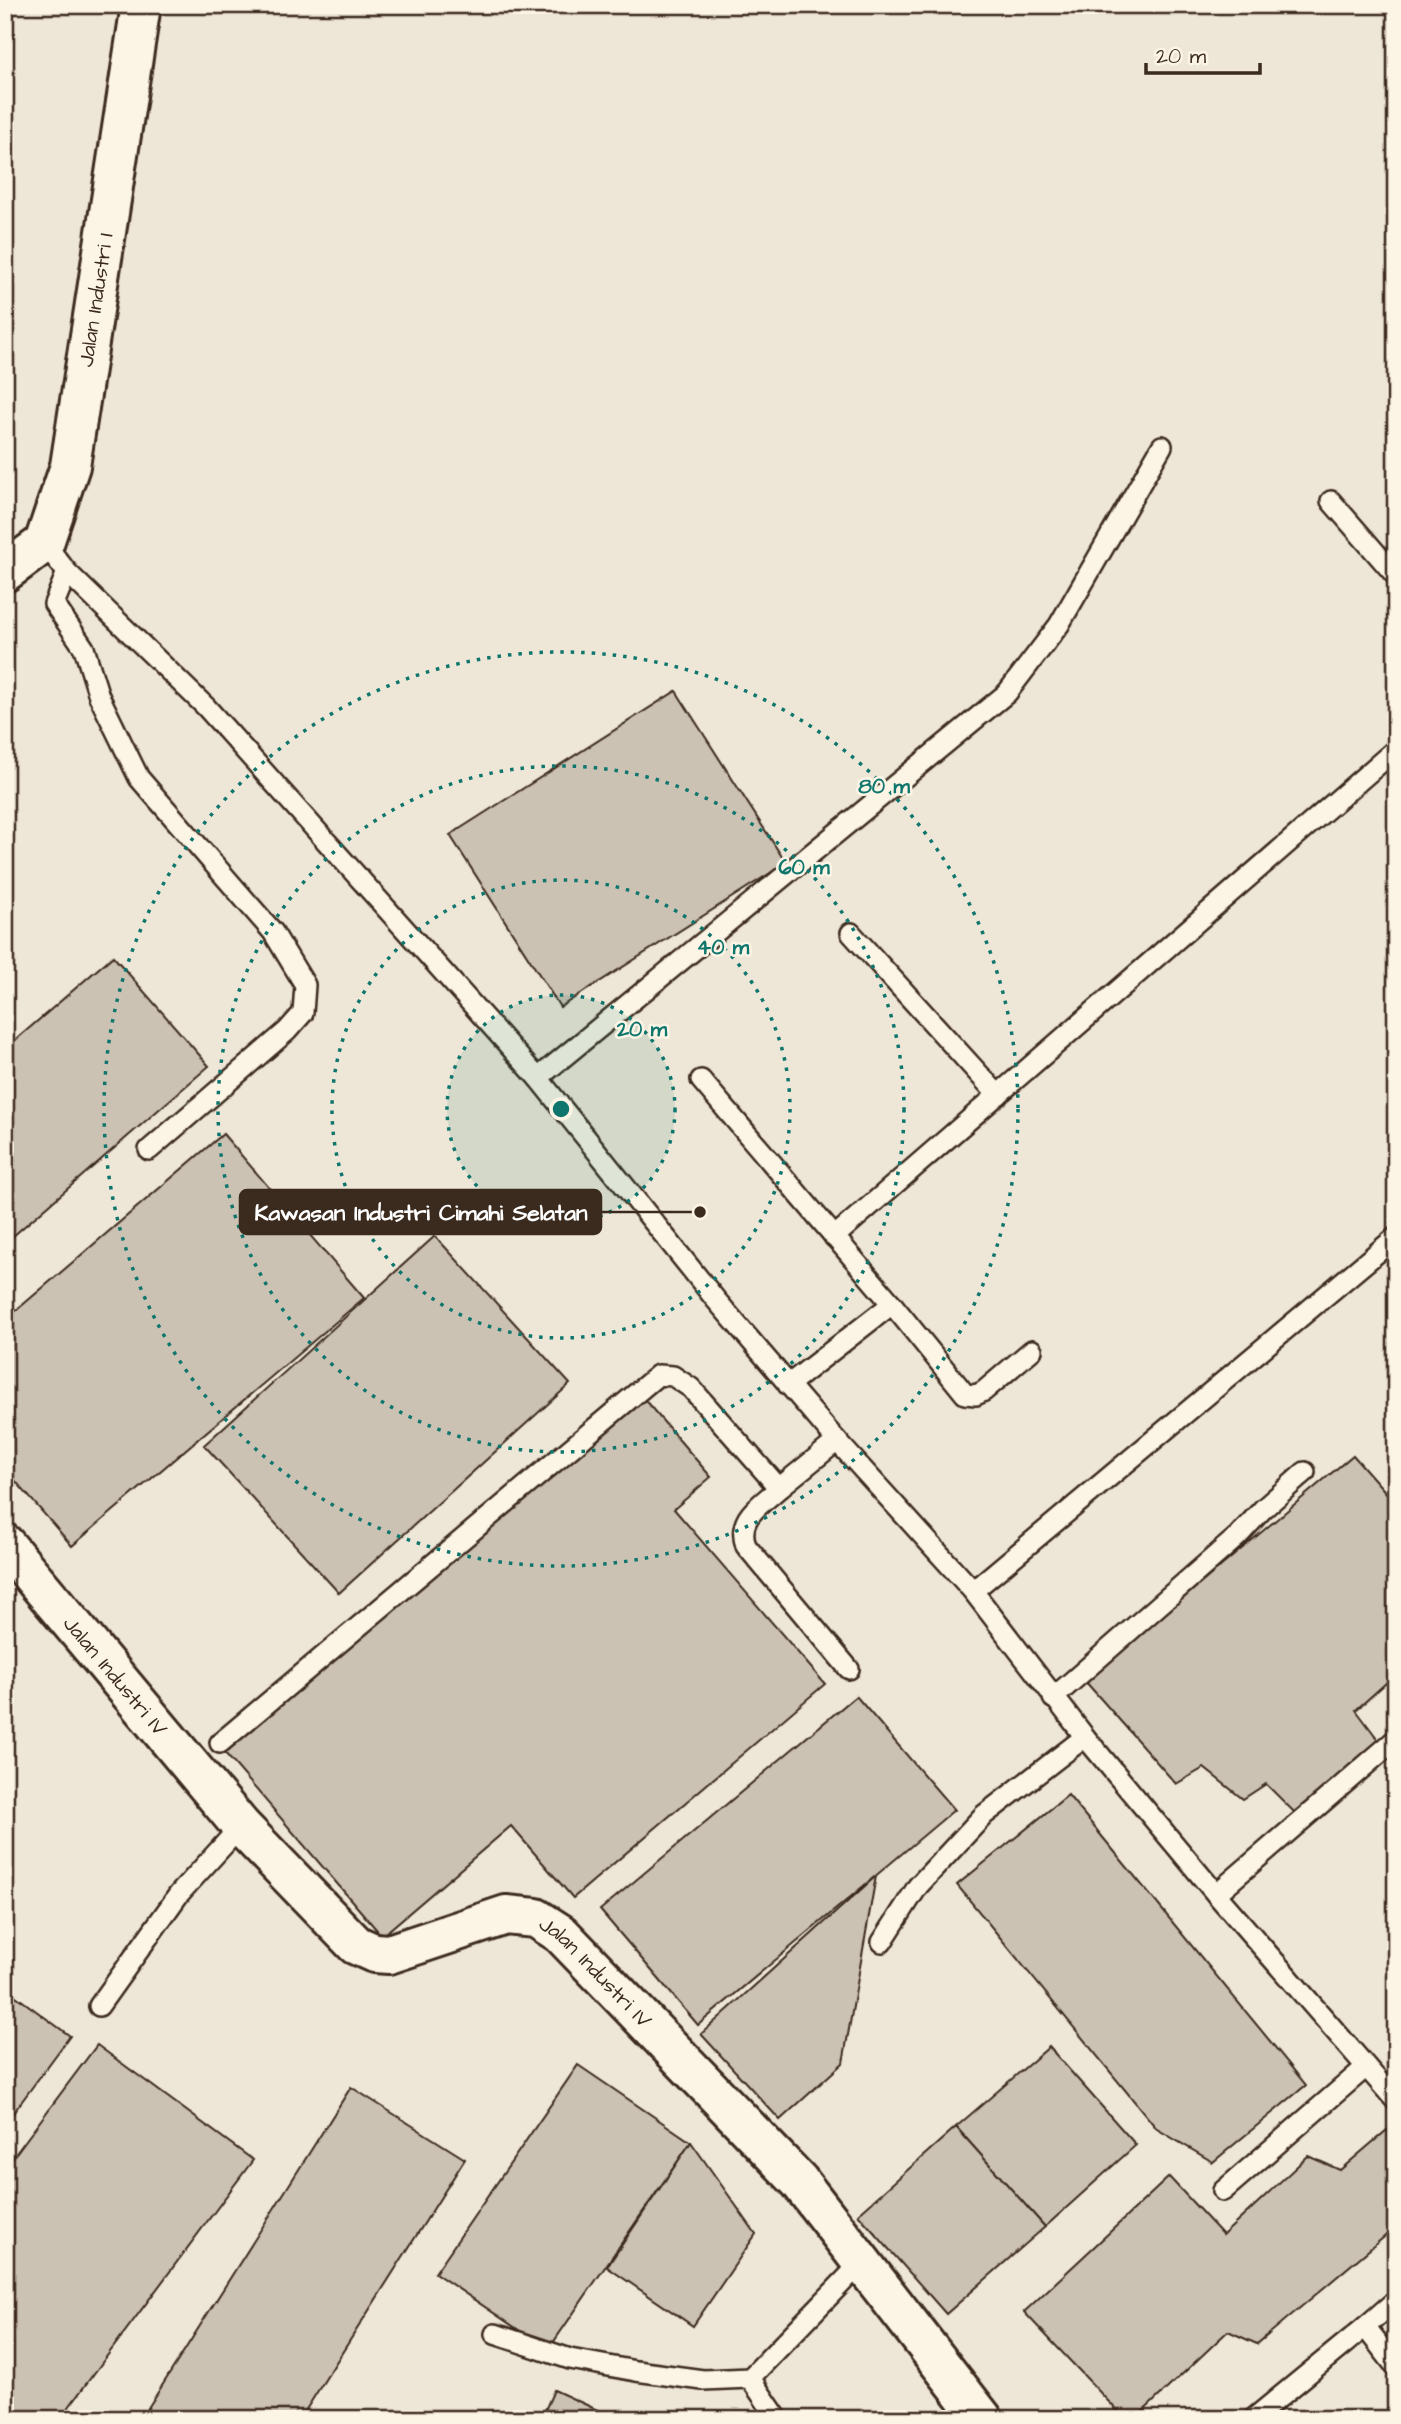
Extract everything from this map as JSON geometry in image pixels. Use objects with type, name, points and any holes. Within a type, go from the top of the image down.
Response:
[{"type":"main road","name":"Jalan Industri I","points":[[55,558],[141,5]]},
{"type":"main road","points":[[5,572],[55,558]]},
{"type":"main road","name":"Jalan Industri IV","points":[[5,1544],[241,1826],[356,1945],[374,1953],[389,1954],[506,1915],[536,1918],[562,1934],[799,2181],[983,2419]]},
{"type":"lane","points":[[538,1078],[1007,693],[1059,625],[1162,446]]},
{"type":"lane","points":[[1331,501],[1396,576]]},
{"type":"lane","points":[[55,558],[206,708],[538,1078],[716,1300],[837,1441],[973,1591],[1084,1737],[1396,2101]]},
{"type":"lane","points":[[55,558],[54,604],[84,648],[99,696],[139,778],[273,932],[305,985],[303,1013],[287,1031],[149,1150]]},
{"type":"lane","points":[[834,1237],[1396,749]]},
{"type":"lane","points":[[851,933],[998,1095]]},
{"type":"lane","points":[[701,1080],[965,1394],[976,1395],[984,1391],[1032,1350]]},
{"type":"lane","points":[[973,1591],[1396,1237]]},
{"type":"lane","points":[[788,1385],[892,1304]]},
{"type":"lane","points":[[220,1744],[658,1375],[673,1376],[691,1388],[779,1488]]},
{"type":"lane","points":[[837,1441],[779,1488],[745,1520],[741,1532],[746,1546],[849,1669]]},
{"type":"lane","points":[[1053,1698],[1238,1536],[1263,1509],[1305,1472]]},
{"type":"lane","points":[[882,1942],[918,1886],[984,1815],[1084,1737]]},
{"type":"lane","points":[[1216,1894],[1396,1739]]},
{"type":"lane","points":[[99,2006],[180,1894],[241,1826]]},
{"type":"lane","points":[[1223,2191],[1366,2067]]},
{"type":"lane","points":[[495,2334],[570,2359],[636,2371],[703,2380],[750,2378],[862,2262]]},
{"type":"lane","points":[[1253,2419],[1396,2300]]},
{"type":"lane","points":[[1365,2327],[1396,2367]]},
{"type":"lane","points":[[750,2378],[778,2419]]},
{"type":"shaded area","points":[[5,5],[1396,5],[1396,2419],[5,2419]]},
{"type":"building","points":[[676,691],[786,863],[560,1007],[450,835]]},
{"type":"building","points":[[113,956],[209,1066],[5,1243],[5,1049]]},
{"type":"building","points":[[223,1134],[364,1298],[72,1546],[5,1469],[5,1320]]},
{"type":"building","points":[[435,1236],[570,1384],[339,1593],[204,1445]]},
{"type":"building","points":[[643,1398],[711,1477],[674,1509],[825,1684],[573,1898],[511,1826],[382,1936],[225,1753]]},
{"type":"building","points":[[1353,1455],[1396,1504],[1396,1674],[1356,1710],[1380,1742],[1294,1812],[1266,1784],[1243,1799],[1204,1768],[1176,1784],[1085,1681]]},
{"type":"building","points":[[856,1696],[954,1810],[698,2025],[600,1910]]},
{"type":"building","points":[[1068,1795],[1306,2085],[1213,2162],[1157,2129],[957,1885]]},
{"type":"building","points":[[876,1876],[843,2063],[780,2120],[701,2034]]},
{"type":"building","points":[[5,1988],[70,2036],[5,2124]]},
{"type":"building","points":[[97,2045],[253,2160],[60,2419],[5,2419],[5,2168]]},
{"type":"building","points":[[1049,2047],[1136,2145],[1045,2227],[956,2127]]},
{"type":"building","points":[[578,2065],[691,2142],[548,2350],[435,2273]]},
{"type":"building","points":[[351,2087],[465,2159],[300,2419],[141,2419]]},
{"type":"building","points":[[956,2127],[1045,2227],[946,2314],[858,2214]]},
{"type":"building","points":[[1387,2130],[1396,2141],[1396,2227],[1257,2344],[1228,2331],[1135,2419],[1125,2419],[1024,2312],[1169,2177],[1223,2235],[1308,2156],[1340,2170]]},
{"type":"building","points":[[691,2142],[756,2234],[693,2326],[607,2267]]},
{"type":"building","points":[[554,2390],[617,2419],[541,2419]]},
{"type":"place","name":"Kawasan Industri Cimahi Selatan","points":[[700,1212]]}]
